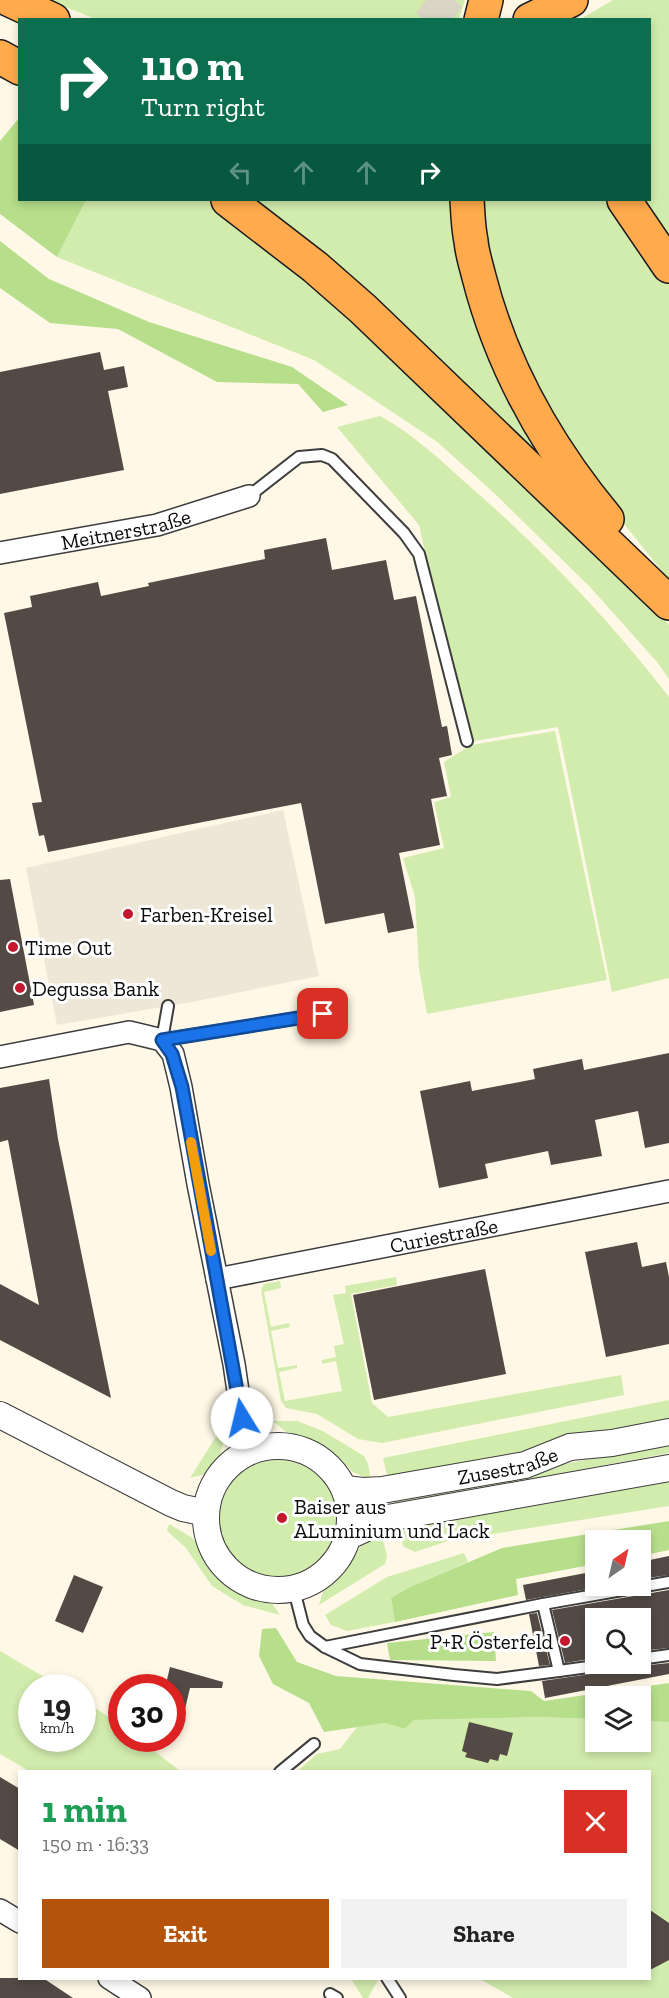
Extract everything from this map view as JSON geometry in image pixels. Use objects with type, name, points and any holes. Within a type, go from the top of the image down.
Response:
[{"type":"highway","points":[[10,0],[49,18]]},
{"type":"highway","points":[[482,18],[486,0]]},
{"type":"highway","points":[[535,18],[571,0]]},
{"type":"highway","points":[[0,57],[18,67]]},
{"type":"highway","points":[[229,201],[315,267],[363,309],[669,603]]},
{"type":"highway","points":[[467,201],[471,241],[485,302],[524,398],[578,484],[625,540],[669,603]]},
{"type":"highway","points":[[625,201],[669,266]]},
{"type":"street","name":"Meitnerstraße","points":[[0,553],[157,525],[249,496]]},
{"type":"street","points":[[0,1057],[129,1032],[162,1040],[172,1054],[182,1087],[198,1184],[250,1451]]},
{"type":"street","name":"Curiestraße","points":[[217,1279],[669,1191]]},
{"type":"street","points":[[0,1415],[171,1503],[206,1513]]},
{"type":"street","name":"Zusestraße","points":[[345,1489],[382,1490],[525,1465],[570,1447],[612,1443],[669,1432]]},
{"type":"street","points":[[272,1446],[295,1447],[315,1456],[333,1470],[345,1489],[351,1512],[349,1536],[341,1556],[328,1572],[310,1584],[294,1590],[269,1590],[248,1584],[229,1572],[216,1555],[207,1534],[206,1513],[210,1493],[219,1476],[233,1461],[250,1451],[272,1446]]},
{"type":"street","name":"Zusestraße","points":[[349,1536],[388,1518],[669,1468]]},
{"type":"street","points":[[0,1910],[18,1921]]},
{"type":"street","points":[[112,1980],[140,1998]]},
{"type":"lane","points":[[249,496],[299,457],[322,455],[332,459],[404,534],[419,554],[467,741]]},
{"type":"lane","points":[[168,1006],[162,1040],[323,1014]]},
{"type":"lane","points":[[325,1647],[669,1582]]},
{"type":"lane","points":[[294,1590],[303,1625],[310,1636],[325,1647],[360,1664],[497,1678],[585,1667]]},
{"type":"lane","points":[[543,1604],[559,1671]]},
{"type":"lane","points":[[651,1657],[669,1655]]},
{"type":"lane","points":[[282,1770],[314,1743]]},
{"type":"lane","points":[[388,1980],[400,1998]]},
{"type":"green space","points":[[48,0],[465,0],[460,18],[93,18]]},
{"type":"green space","points":[[613,0],[669,0],[669,248],[638,201],[651,201],[651,18],[582,18]]},
{"type":"green space","points":[[18,119],[18,201],[85,201],[57,257],[0,214],[0,141]]},
{"type":"green space","points":[[85,201],[211,201],[263,237],[624,575],[669,625],[669,679],[657,662],[590,587],[493,492],[436,441],[314,360],[57,257]]},
{"type":"green space","points":[[246,201],[452,201],[567,483]]},
{"type":"green space","points":[[478,201],[613,201],[669,284],[669,580],[600,494],[508,339]]},
{"type":"green space","points":[[0,241],[49,279],[149,322],[292,367],[348,405],[323,412],[298,384],[217,382],[118,329],[50,323],[0,288]]},
{"type":"green space","points":[[380,416],[425,447],[494,507],[547,558],[598,612],[669,697],[669,978],[612,992],[558,727],[468,742],[419,525],[337,427]]},
{"type":"green space","points":[[555,731],[607,980],[427,1014],[419,969],[415,897],[403,858],[444,848],[434,802],[451,797],[444,762],[471,745]]},
{"type":"green space","points":[[396,1277],[397,1285],[351,1294],[372,1403],[388,1417],[621,1375],[624,1395],[382,1443],[358,1439],[317,1414],[286,1408],[281,1401],[261,1290],[264,1284],[280,1281],[281,1288],[264,1292],[271,1327],[289,1323],[290,1327],[271,1331],[278,1368],[297,1365],[297,1368],[279,1372],[285,1401],[342,1391],[336,1361],[322,1364],[322,1360],[336,1357],[334,1346],[344,1344],[333,1295],[346,1293],[345,1286]]},
{"type":"green space","points":[[669,1400],[669,1419],[549,1441],[519,1456],[388,1479],[383,1458]]},
{"type":"green space","points":[[273,1421],[297,1421],[323,1431],[364,1456],[371,1480],[353,1472],[332,1451],[309,1438],[286,1432]]},
{"type":"green space","points":[[219,1432],[224,1432],[224,1438],[222,1450],[214,1466],[205,1474],[190,1478]]},
{"type":"green space","points":[[669,1444],[669,1453],[395,1505],[392,1497]]},
{"type":"green space","points":[[278,1460],[289,1461],[311,1470],[327,1486],[336,1508],[336,1530],[327,1552],[311,1568],[289,1577],[278,1578],[267,1577],[245,1568],[229,1552],[220,1530],[219,1519],[220,1508],[229,1486],[245,1470],[267,1461]]},
{"type":"green space","points":[[669,1480],[669,1506],[448,1541],[415,1552],[403,1546],[397,1524],[530,1497],[574,1499]]},
{"type":"green space","points":[[669,1521],[669,1550],[651,1554],[651,1530],[613,1530]]},
{"type":"green space","points":[[169,1524],[191,1537],[201,1547],[217,1573],[244,1594],[271,1602],[280,1615],[243,1605],[212,1586],[186,1548],[167,1531]]},
{"type":"green space","points":[[380,1530],[387,1555],[385,1564],[319,1605],[324,1588],[346,1570],[365,1539]]},
{"type":"green space","points":[[585,1535],[585,1566],[516,1579],[518,1595],[395,1622],[391,1598],[410,1587],[502,1548]]},
{"type":"green space","points":[[464,1553],[468,1562],[410,1587],[391,1598],[395,1622],[347,1631],[331,1625],[325,1615],[387,1577]]},
{"type":"green space","points":[[276,1628],[297,1662],[336,1676],[531,1691],[544,1701],[585,1695],[585,1719],[537,1717],[414,1720],[405,1729],[385,1723],[324,1732],[309,1703],[273,1684],[259,1656],[262,1629]]},
{"type":"green space","points":[[494,1632],[496,1661],[390,1660],[387,1643]]},
{"type":"green space","points":[[0,1651],[39,1674],[18,1674],[18,1752],[96,1752],[96,1709],[108,1716],[108,1752],[156,1752],[179,1770],[27,1770],[0,1754]]},
{"type":"green space","points":[[669,1683],[669,1722],[651,1721],[651,1686],[648,1686]]},
{"type":"green space","points":[[537,1717],[585,1719],[585,1752],[651,1752],[651,1721],[669,1722],[669,1998],[513,1998],[482,1980],[651,1980],[651,1770],[298,1770],[317,1754],[340,1749],[357,1727],[385,1723],[405,1729],[414,1720]]},
{"type":"green space","points":[[352,1980],[378,1980],[368,1998],[363,1998]]},
{"type":"shaded area","points":[[283,810],[319,976],[192,1002],[57,1025],[26,868]]},
{"type":"building","points":[[100,352],[104,370],[124,366],[128,387],[108,391],[124,470],[0,494],[0,372]]},
{"type":"building","points":[[326,538],[332,570],[386,560],[394,600],[416,596],[442,727],[447,726],[452,755],[439,758],[447,796],[431,799],[440,845],[399,853],[414,928],[388,933],[384,913],[325,924],[301,803],[48,852],[44,835],[39,836],[32,803],[42,802],[4,613],[32,607],[30,596],[98,582],[101,596],[149,586],[148,583],[265,559],[264,550]]},
{"type":"building","points":[[10,879],[34,1005],[0,1012],[0,880]]},
{"type":"building","points":[[669,1053],[669,1143],[645,1148],[638,1111],[595,1120],[602,1156],[551,1165],[548,1151],[485,1164],[488,1178],[439,1188],[420,1091],[470,1081],[472,1091],[535,1079],[533,1069],[582,1059],[584,1070]]},
{"type":"building","points":[[49,1079],[58,1139],[111,1398],[0,1340],[0,1284],[39,1305],[8,1140],[0,1142],[0,1088]]},
{"type":"building","points":[[637,1242],[642,1267],[666,1262],[669,1277],[669,1344],[606,1357],[585,1252]]},
{"type":"building","points":[[485,1269],[506,1374],[374,1400],[353,1295]]},
{"type":"building","points":[[669,1556],[669,1575],[651,1577],[651,1560]]},
{"type":"building","points":[[585,1573],[585,1590],[526,1600],[523,1585]]},
{"type":"building","points":[[74,1575],[103,1587],[83,1633],[55,1621]]},
{"type":"building","points":[[669,1590],[669,1648],[651,1650],[651,1608],[585,1608],[585,1660],[565,1663],[552,1610],[634,1596],[651,1596],[651,1593]]},
{"type":"building","points":[[537,1613],[550,1665],[539,1666],[529,1614]]},
{"type":"building","points":[[669,1663],[669,1674],[607,1686],[585,1686],[585,1690],[545,1698],[542,1681],[590,1674],[651,1674],[651,1665]]},
{"type":"building","points":[[170,1667],[223,1682],[222,1688],[190,1688],[186,1705],[186,1674],[168,1674]]},
{"type":"building","points":[[469,1722],[513,1733],[507,1756],[500,1754],[498,1761],[490,1759],[488,1763],[465,1757],[467,1753],[462,1751]]},
{"type":"building","points":[[0,1777],[18,1788],[18,1850],[0,1839]]},
{"type":"building","points":[[651,1911],[669,1923],[669,1960],[651,1969]]},
{"type":"building","points":[[0,1978],[18,1978],[18,1980],[46,1980],[73,1998],[0,1998]]},
{"type":"tunnel","points":[[426,0],[450,18]]},
{"type":"slow traffic","points":[[191,1142],[211,1251]]},
{"type":"place","name":"Farben-Kreisel","points":[[128,914]]},
{"type":"place","name":"Time Out","points":[[13,947]]},
{"type":"place","name":"Degussa Bank","points":[[20,988]]},
{"type":"place","name":"Baiser aus ALuminium und Lack","points":[[282,1518]]},
{"type":"place","name":"P+R Österfeld","points":[[565,1641]]},
{"type":"route","points":[[242,1418],[182,1087],[172,1054],[162,1040],[323,1014]]}]
